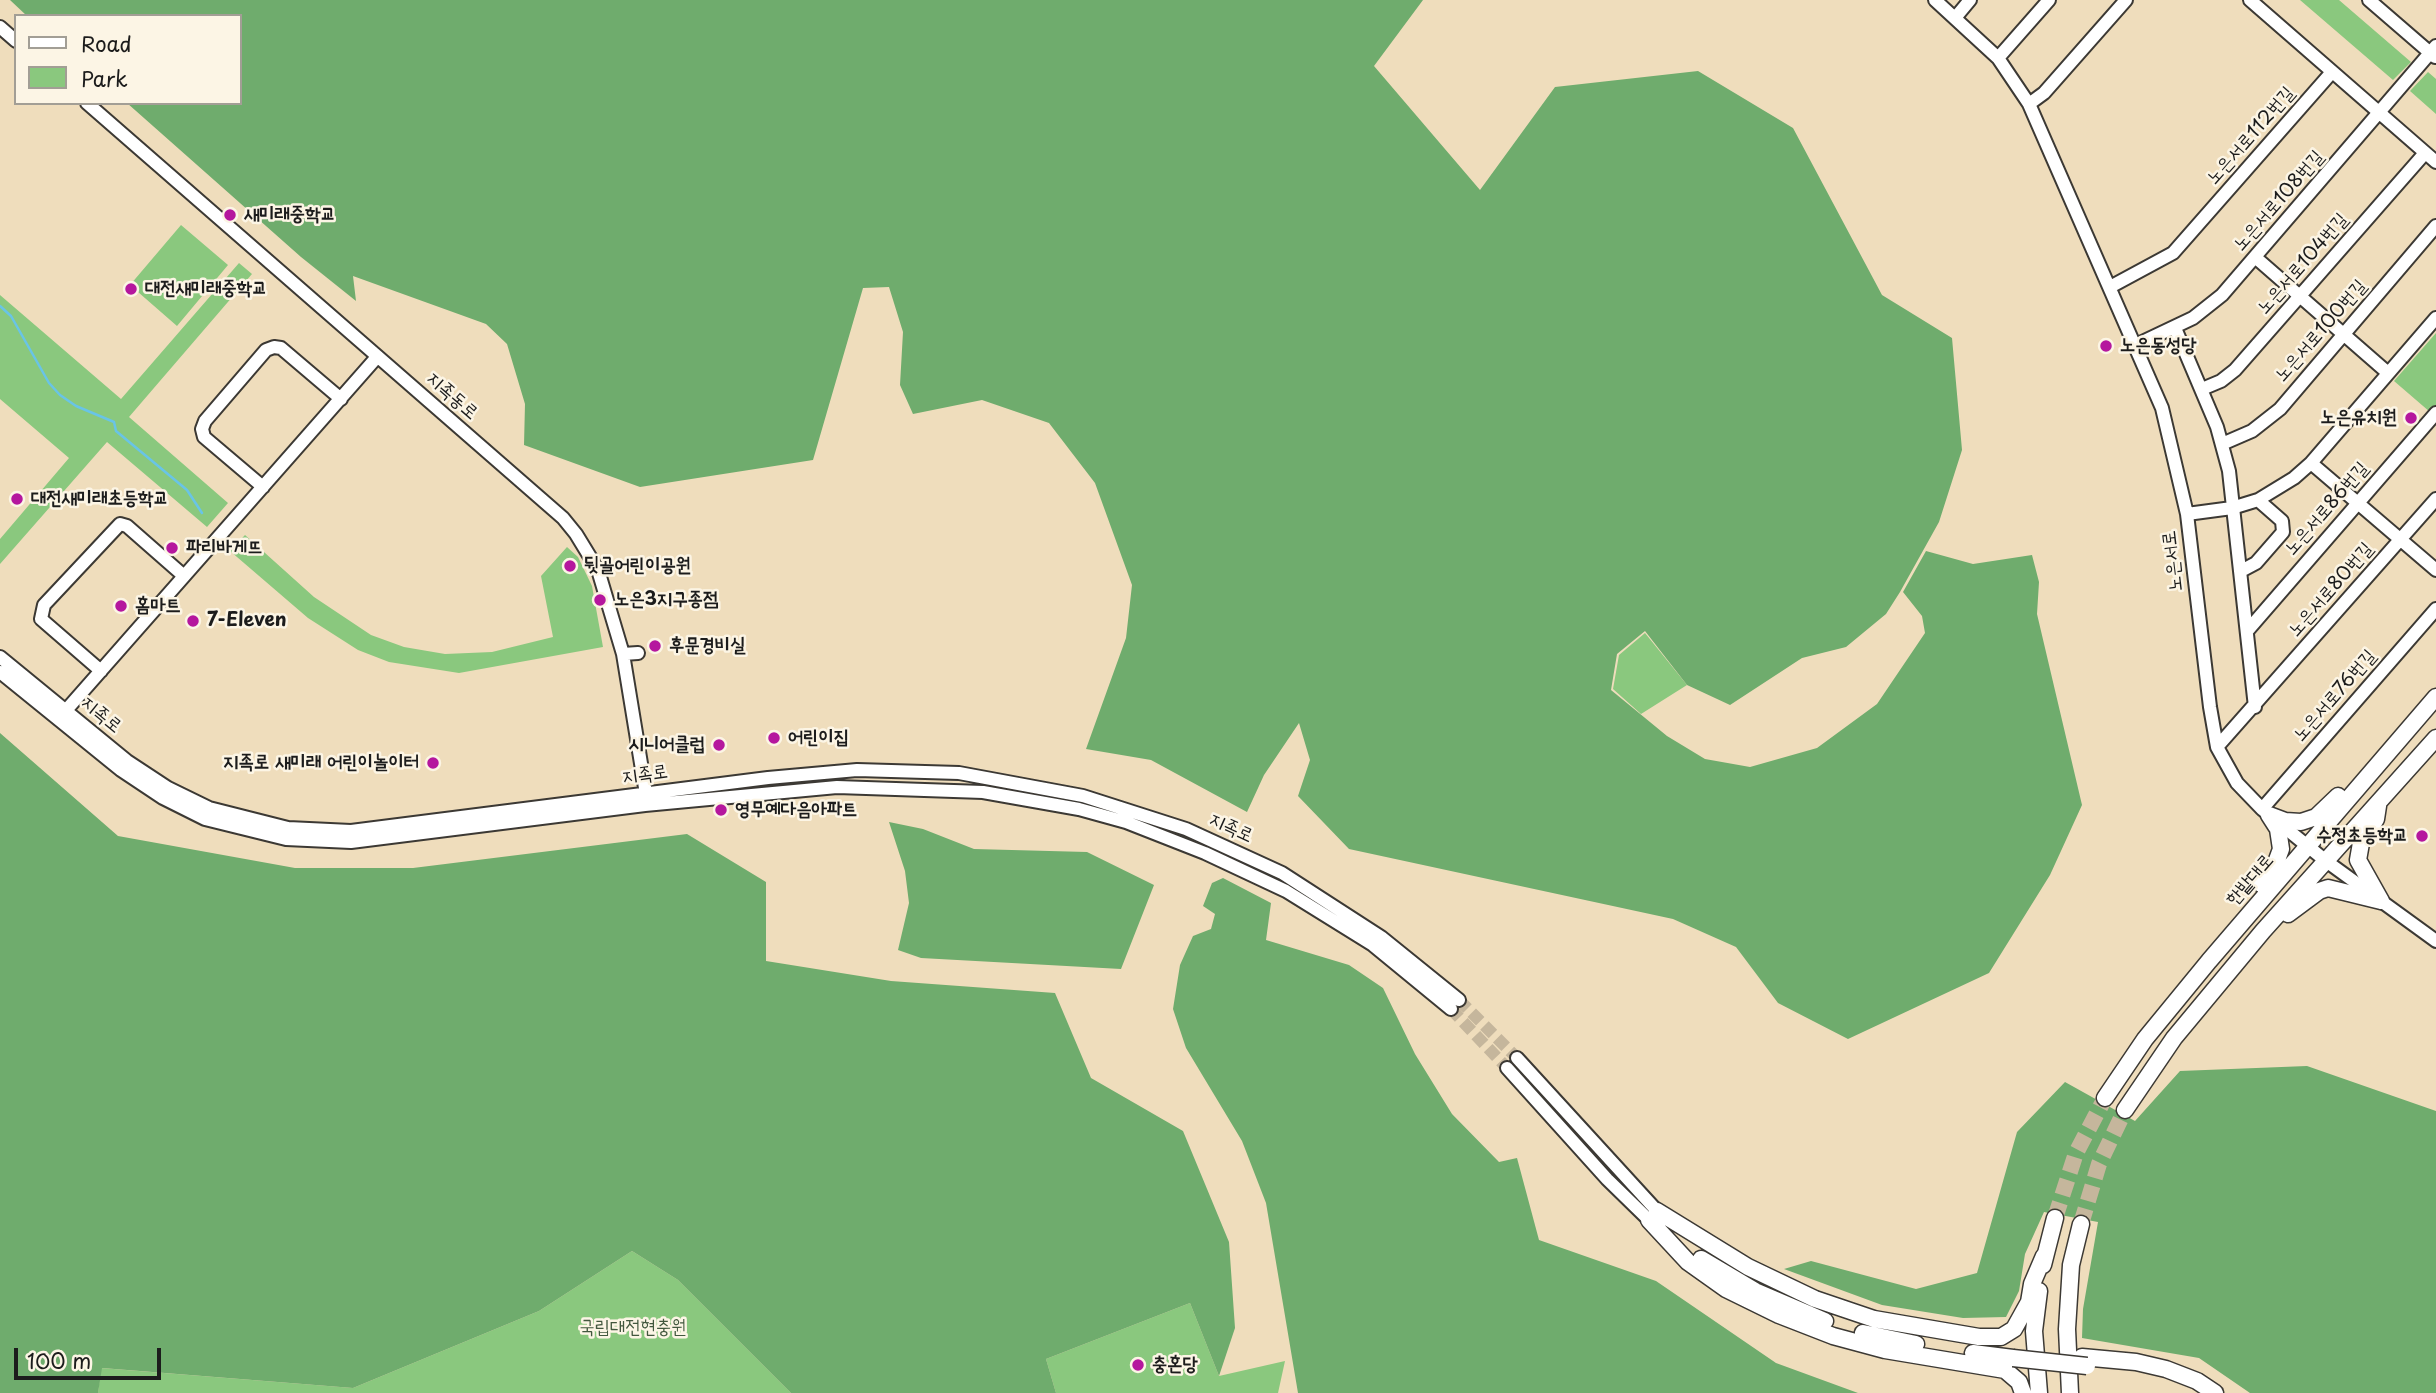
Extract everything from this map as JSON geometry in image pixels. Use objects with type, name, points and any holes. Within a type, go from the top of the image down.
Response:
[{"type":"main road","name":"한밭대로","points":[[2105,1098],[2145,1039],[2247,915],[2436,697]]},
{"type":"main road","points":[[2125,1110],[2174,1038],[2263,932],[2436,738]]},
{"type":"main road","points":[[2266,812],[2295,822],[2316,817],[2341,792],[2368,775]]},
{"type":"main road","points":[[2378,802],[2376,819],[2361,843],[2358,860],[2381,901]]},
{"type":"main road","points":[[2247,915],[2259,886],[2280,857],[2281,842],[2266,812]]},
{"type":"main road","points":[[2263,932],[2319,891],[2328,888],[2381,901]]},
{"type":"main road","points":[[1653,1215],[1815,1299],[1874,1320],[1979,1337],[2001,1337],[2014,1329],[2029,1302],[2032,1284],[2044,1256],[2055,1218]]},
{"type":"main road","points":[[1653,1215],[1742,1277],[1798,1302],[1871,1328],[2136,1371],[2168,1380],[2195,1393]]},
{"type":"main road","points":[[1653,1215],[1688,1262],[1726,1289],[1779,1315],[1833,1336],[1885,1350],[2005,1370],[2019,1382],[2023,1393]]},
{"type":"main road","points":[[2070,1393],[2067,1329],[2071,1265],[2081,1224]]},
{"type":"main road","points":[[2039,1393],[2034,1331],[2044,1256]]},
{"type":"main road","points":[[2085,1362],[2136,1362],[2166,1369],[2197,1381],[2215,1393]]},
{"type":"street","name":"노은서로","points":[[1935,0],[1998,58],[2029,104],[2162,408],[2187,514],[2217,747],[2236,783],[2308,847],[2436,941]]},
{"type":"street","points":[[1955,18],[1970,0]]},
{"type":"street","points":[[1998,58],[2049,0]]},
{"type":"street","points":[[2029,104],[2044,93],[2126,0]]},
{"type":"street","points":[[2250,0],[2436,162]]},
{"type":"street","points":[[2369,0],[2434,52]]},
{"type":"street","points":[[0,27],[14,39]]},
{"type":"street","name":"노은서로108번길","points":[[2134,346],[2175,328],[2207,309],[2434,52]]},
{"type":"street","name":"노은서로112번길","points":[[2110,287],[2173,253],[2332,72]]},
{"type":"street","name":"지족동로","points":[[89,105],[563,518],[589,550],[598,570],[623,654],[647,800]]},
{"type":"street","name":"노은서로104번길","points":[[2202,389],[2221,382],[2235,370],[2425,153]]},
{"type":"street","name":"노은서로100번길","points":[[2222,444],[2241,438],[2270,418],[2436,226]]},
{"type":"street","points":[[2255,257],[2388,373]]},
{"type":"street","points":[[2187,514],[2232,508],[2258,500],[2277,490],[2311,463],[2436,318]]},
{"type":"street","points":[[2175,328],[2202,389],[2229,471],[2255,707]]},
{"type":"street","points":[[263,487],[204,437],[202,429],[205,421],[267,350],[274,346],[281,348],[341,399]]},
{"type":"street","points":[[62,715],[377,357]]},
{"type":"street","name":"노은서로86번길","points":[[2248,630],[2436,413]]},
{"type":"street","points":[[2311,463],[2436,570]]},
{"type":"street","name":"노은서로80번길","points":[[2217,747],[2436,499]]},
{"type":"street","points":[[2241,571],[2256,563],[2283,532],[2282,521],[2258,500]]},
{"type":"street","points":[[101,671],[41,619],[44,605],[120,524],[127,526],[184,576]]},
{"type":"street","name":"노은서로76번길","points":[[2266,812],[2436,609]]},
{"type":"street","points":[[623,654],[638,653]]},
{"type":"street","name":"지족로","points":[[0,657],[62,715]]},
{"type":"street","name":"지족로","points":[[0,672],[168,789],[209,808],[288,828],[351,831],[647,800],[768,778],[881,769],[958,774],[1083,796],[1186,829],[1282,873],[1381,937],[1455,1004]]},
{"type":"street","points":[[1517,1058],[1653,1215]]},
{"type":"street","points":[[1507,1068],[1607,1179],[1653,1215]]},
{"type":"green space","points":[[10,0],[1423,0],[1374,66],[1480,190],[1555,87],[1698,71],[1793,128],[1882,295],[1952,338],[1962,450],[1939,522],[1900,592],[1886,614],[1846,647],[1802,658],[1730,705],[1687,685],[1645,631],[1617,654],[1611,690],[1667,736],[1705,759],[1750,767],[1817,748],[1877,704],[1925,633],[1922,616],[1903,592],[1926,551],[1973,564],[2032,555],[2039,582],[2037,614],[2082,805],[2050,875],[1989,973],[1848,1039],[1778,1003],[1736,947],[1673,919],[1349,849],[1298,796],[1310,760],[1299,723],[1264,775],[1247,812],[1151,760],[1086,749],[1126,638],[1132,585],[1095,483],[1049,423],[982,400],[913,414],[900,385],[903,332],[889,287],[863,288],[813,460],[640,487],[524,445],[525,404],[507,344],[486,324],[353,276],[356,301],[301,257],[129,105],[242,105],[242,14],[25,14]]},
{"type":"green space","points":[[2300,0],[2339,0],[2411,62],[2393,80]]},
{"type":"green space","points":[[2428,72],[2436,79],[2436,114],[2410,91]]},
{"type":"green space","points":[[181,225],[228,265],[177,326],[130,285]]},
{"type":"green space","points":[[239,263],[252,274],[129,417],[228,503],[207,527],[107,442],[0,564],[0,539],[69,458],[0,399],[0,295],[121,399]]},
{"type":"green space","points":[[2436,333],[2436,405],[2430,412],[2394,381]]},
{"type":"green space","points":[[245,535],[314,597],[371,635],[404,647],[445,654],[492,652],[553,637],[541,576],[567,547],[578,557],[592,586],[603,647],[459,673],[389,662],[358,650],[308,618],[230,551]]},
{"type":"green space","points":[[1645,633],[1687,685],[1641,714],[1613,689],[1619,655]]},
{"type":"green space","points":[[0,733],[118,836],[295,868],[413,868],[687,834],[766,882],[766,961],[891,981],[1055,993],[1091,1078],[1183,1131],[1229,1242],[1235,1328],[1219,1376],[1190,1303],[1046,1359],[1056,1393],[791,1393],[678,1280],[632,1251],[539,1311],[353,1388],[102,1368],[98,1393],[0,1393]]},
{"type":"green space","points":[[889,822],[923,829],[974,849],[1087,852],[1154,885],[1121,969],[921,958],[898,950],[909,903],[905,871]]},
{"type":"green space","points":[[1223,878],[1271,903],[1266,940],[1349,965],[1383,988],[1415,1054],[1452,1114],[1499,1162],[1517,1158],[1539,1240],[1656,1281],[1776,1363],[1858,1393],[1298,1393],[1266,1203],[1242,1141],[1186,1048],[1173,1009],[1180,965],[1193,936],[1211,929],[1215,914],[1203,906],[1212,883]]},
{"type":"green space","points":[[2307,1066],[2436,1111],[2436,1393],[2250,1393],[2199,1358],[2082,1338],[2083,1309],[2098,1222],[2044,1212],[2025,1254],[2019,1291],[2006,1317],[1963,1318],[1882,1305],[1784,1269],[1811,1261],[1916,1289],[1977,1273],[2017,1132],[2065,1082],[2135,1121],[2180,1071]]},
{"type":"green space","name":"국립대전현충원","points":[[632,1251],[678,1280],[791,1393],[98,1393],[101,1368],[353,1388],[539,1311]]},
{"type":"green space","points":[[1190,1303],[1219,1376],[1285,1361],[1278,1393],[1056,1393],[1046,1359]]},
{"type":"waterway","points":[[0,306],[11,316],[49,383],[60,395],[76,406],[114,422],[116,431],[187,490],[202,513]]},
{"type":"tunnel","points":[[1459,1000],[1517,1058]]},
{"type":"tunnel","points":[[1451,1009],[1507,1068]]},
{"type":"tunnel","points":[[2055,1218],[2076,1153],[2105,1098]]},
{"type":"tunnel","points":[[2081,1224],[2099,1164],[2125,1110]]},
{"type":"place","name":"새미래중학교","points":[[230,215]]},
{"type":"place","name":"대전새미래중학교","points":[[131,289]]},
{"type":"place","name":"노은동성당","points":[[2106,346]]},
{"type":"place","name":"노은유치원","points":[[2411,418]]},
{"type":"place","name":"대전새미래초등학교","points":[[17,499]]},
{"type":"place","name":"파리바게뜨","points":[[172,548]]},
{"type":"place","name":"뒷골어린이공원","points":[[570,566]]},
{"type":"place","name":"노은3지구종점","points":[[600,600]]},
{"type":"place","name":"홈마트","points":[[121,606]]},
{"type":"place","name":"7-Eleven","points":[[193,621]]},
{"type":"place","name":"후문경비실","points":[[655,646]]},
{"type":"place","name":"어린이집","points":[[774,738]]},
{"type":"place","name":"시니어클럽","points":[[719,745]]},
{"type":"place","name":"지족로 새미래 어린이놀이터","points":[[433,763]]},
{"type":"place","name":"영무예다음아파트","points":[[721,810]]},
{"type":"place","name":"수정초등학교","points":[[2422,836]]},
{"type":"place","name":"충혼당","points":[[1138,1365]]}]
